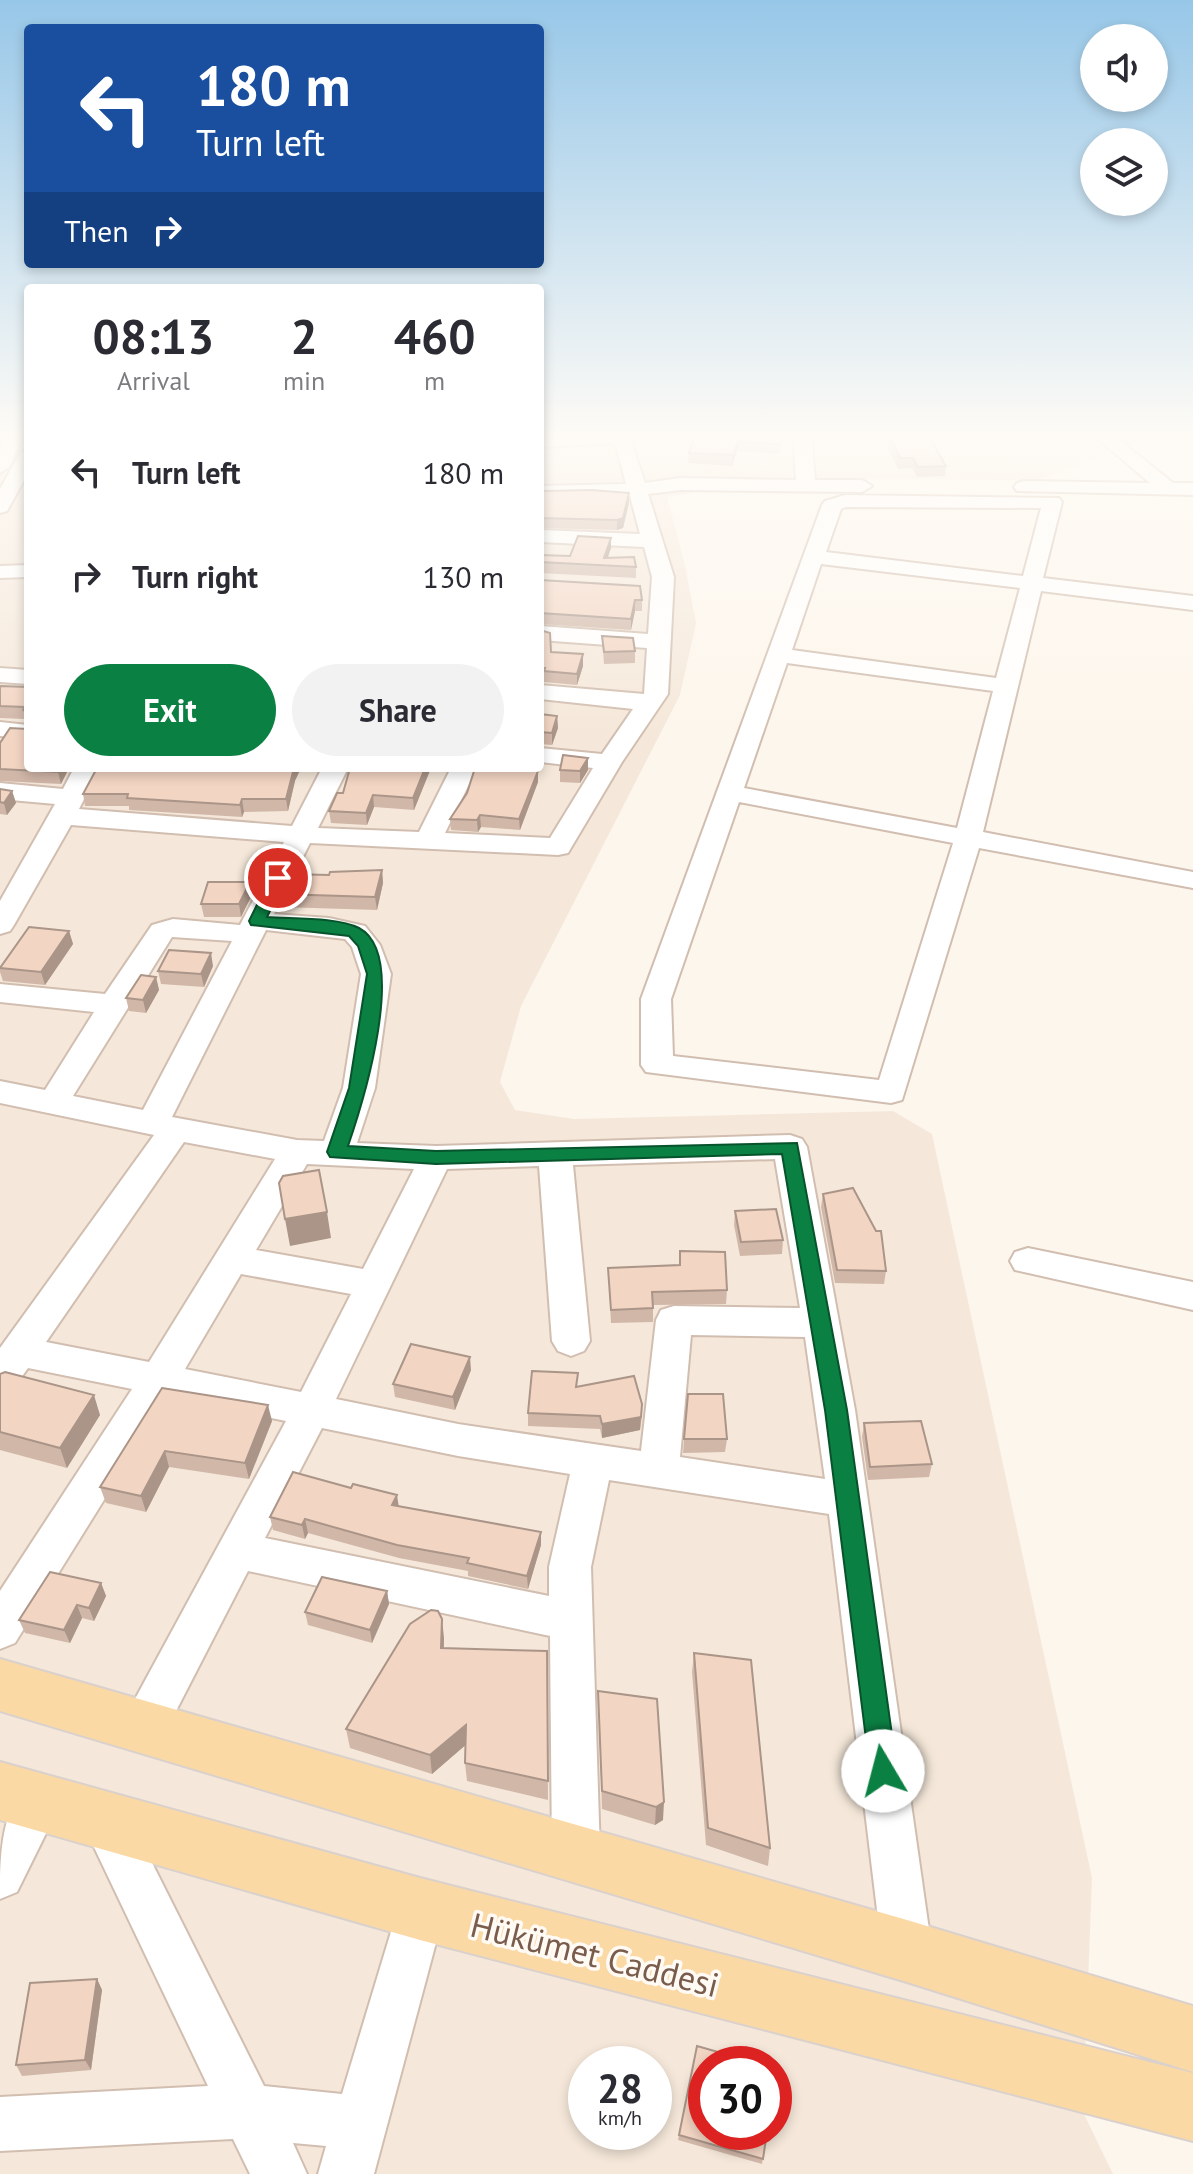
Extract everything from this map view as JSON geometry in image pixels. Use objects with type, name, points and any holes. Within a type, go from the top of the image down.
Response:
[{"type":"main road","points":[[0,1685],[907,1951],[1193,2039]]},
{"type":"main road","name":"Hükümet Caddesi","points":[[18,1797],[420,1909],[1193,2107]]},
{"type":"street","points":[[0,791],[67,807],[299,835],[558,847],[609,762],[656,694],[660,642],[655,589],[663,577],[650,534]]},
{"type":"street","points":[[822,534],[656,999],[657,1065],[891,1092],[968,838],[1044,534]]},
{"type":"street","points":[[544,536],[652,541]]},
{"type":"street","points":[[814,557],[1193,603]]},
{"type":"street","points":[[0,572],[24,571]]},
{"type":"street","points":[[544,633],[660,642]]},
{"type":"street","points":[[780,655],[1006,686]]},
{"type":"street","points":[[0,675],[24,677]]},
{"type":"street","points":[[544,692],[650,704]]},
{"type":"street","points":[[0,729],[24,732]]},
{"type":"street","points":[[544,755],[609,762]]},
{"type":"street","points":[[0,925],[85,772]]},
{"type":"street","points":[[333,772],[254,928],[164,1126],[10,1364],[159,1379],[458,1440],[848,1500]]},
{"type":"street","points":[[428,840],[462,772]]},
{"type":"street","points":[[731,793],[1193,880]]},
{"type":"street","points":[[53,1103],[162,931],[173,928],[329,927],[355,932],[371,956],[376,974],[359,1088],[337,1152]]},
{"type":"street","points":[[0,993],[114,1004]]},
{"type":"street","points":[[4,1098],[53,1103],[297,1152],[436,1158],[790,1147],[848,1500],[907,1951]]},
{"type":"street","points":[[0,1629],[159,1379],[297,1152]]},
{"type":"street","points":[[555,1154],[571,1341]]},
{"type":"street","points":[[144,1727],[312,1410],[436,1158]]},
{"type":"street","points":[[232,1259],[374,1285]]},
{"type":"street","points":[[1028,1261],[1193,1296]]},
{"type":"street","points":[[659,1471],[674,1320],[821,1323]]},
{"type":"street","points":[[576,1854],[570,1567],[593,1461]]},
{"type":"street","points":[[238,1551],[569,1620]]},
{"type":"street","points":[[0,1875],[18,1797]]},
{"type":"street","points":[[106,1822],[279,2174]]},
{"type":"street","points":[[346,2174],[420,1909]]},
{"type":"street","points":[[0,2124],[247,2111],[360,2123]]},
{"type":"shaded area","points":[[0,534],[24,534],[24,772],[544,772],[544,534],[677,534],[696,623],[680,695],[521,1006],[500,1082],[515,1110],[574,1119],[893,1111],[932,1134],[1092,1878],[1083,2112],[1113,2174],[0,2174]]},
{"type":"building","points":[[578,536],[611,538],[604,558],[634,557],[636,567],[544,562],[544,555],[570,556]]},
{"type":"building","points":[[544,580],[640,586],[642,600],[635,600],[631,619],[544,613]]},
{"type":"building","points":[[544,631],[550,633],[551,652],[583,654],[577,674],[544,671]]},
{"type":"building","points":[[602,636],[633,638],[635,651],[604,652]]},
{"type":"building","points":[[0,686],[24,687],[24,707],[0,706]]},
{"type":"building","points":[[544,714],[557,716],[552,733],[544,732]]},
{"type":"building","points":[[10,728],[24,729],[24,770],[0,769],[0,743]]},
{"type":"building","points":[[563,755],[588,758],[580,771],[560,770]]},
{"type":"building","points":[[95,772],[293,772],[286,799],[242,799],[240,805],[127,798],[128,794],[83,794]]},
{"type":"building","points":[[349,772],[423,772],[413,798],[373,795],[366,813],[329,811],[337,793],[343,793]]},
{"type":"building","points":[[474,772],[538,772],[519,819],[480,815],[477,820],[450,819],[467,793]]},
{"type":"building","points":[[0,789],[12,791],[4,803],[0,802]]},
{"type":"building","points":[[382,870],[375,897],[279,894],[289,874],[329,875],[330,872]]},
{"type":"building","points":[[208,882],[250,882],[239,904],[201,904]]},
{"type":"building","points":[[29,927],[69,931],[41,972],[0,968]]},
{"type":"building","points":[[169,950],[211,953],[201,974],[158,971]]},
{"type":"building","points":[[141,975],[156,977],[143,1000],[126,998]]},
{"type":"building","points":[[319,1170],[327,1212],[285,1219],[279,1183],[283,1176]]},
{"type":"building","points":[[853,1188],[876,1231],[881,1231],[886,1271],[837,1270],[823,1194]]},
{"type":"building","points":[[776,1209],[783,1240],[741,1242],[735,1211]]},
{"type":"building","points":[[680,1251],[725,1252],[727,1290],[652,1292],[653,1308],[611,1310],[608,1268],[680,1265]]},
{"type":"building","points":[[411,1344],[470,1357],[453,1397],[393,1384]]},
{"type":"building","points":[[532,1371],[578,1373],[576,1387],[634,1376],[642,1404],[641,1417],[602,1424],[600,1416],[528,1413]]},
{"type":"building","points":[[5,1372],[94,1395],[60,1448],[0,1432],[0,1374]]},
{"type":"building","points":[[162,1388],[268,1405],[245,1463],[165,1451],[141,1496],[100,1487]]},
{"type":"building","points":[[688,1394],[723,1394],[727,1439],[684,1439]]},
{"type":"building","points":[[921,1421],[932,1464],[870,1467],[864,1423]]},
{"type":"building","points":[[293,1472],[351,1488],[353,1484],[397,1495],[392,1505],[541,1532],[527,1576],[467,1563],[469,1558],[397,1545],[305,1519],[302,1525],[270,1517]]},
{"type":"building","points":[[50,1572],[101,1583],[89,1608],[77,1605],[64,1630],[19,1620]]},
{"type":"building","points":[[322,1577],[387,1591],[370,1630],[305,1612]]},
{"type":"building","points":[[431,1610],[438,1611],[442,1619],[441,1648],[547,1651],[548,1781],[465,1763],[466,1725],[430,1755],[346,1729],[410,1624]]},
{"type":"building","points":[[694,1653],[751,1660],[770,1848],[708,1828]]},
{"type":"building","points":[[598,1691],[657,1699],[664,1802],[656,1807],[602,1791]]},
{"type":"building","points":[[97,1979],[85,2060],[16,2065],[30,1983]]},
{"type":"building","points":[[688,2090],[688,2138],[679,2135]]},
{"type":"building","points":[[732,2150],[764,2150],[763,2159]]},
{"type":"route","points":[[278,878],[257,921],[355,932],[366,945],[376,974],[359,1088],[337,1152],[436,1158],[790,1147],[836,1410],[883,1771]]}]
